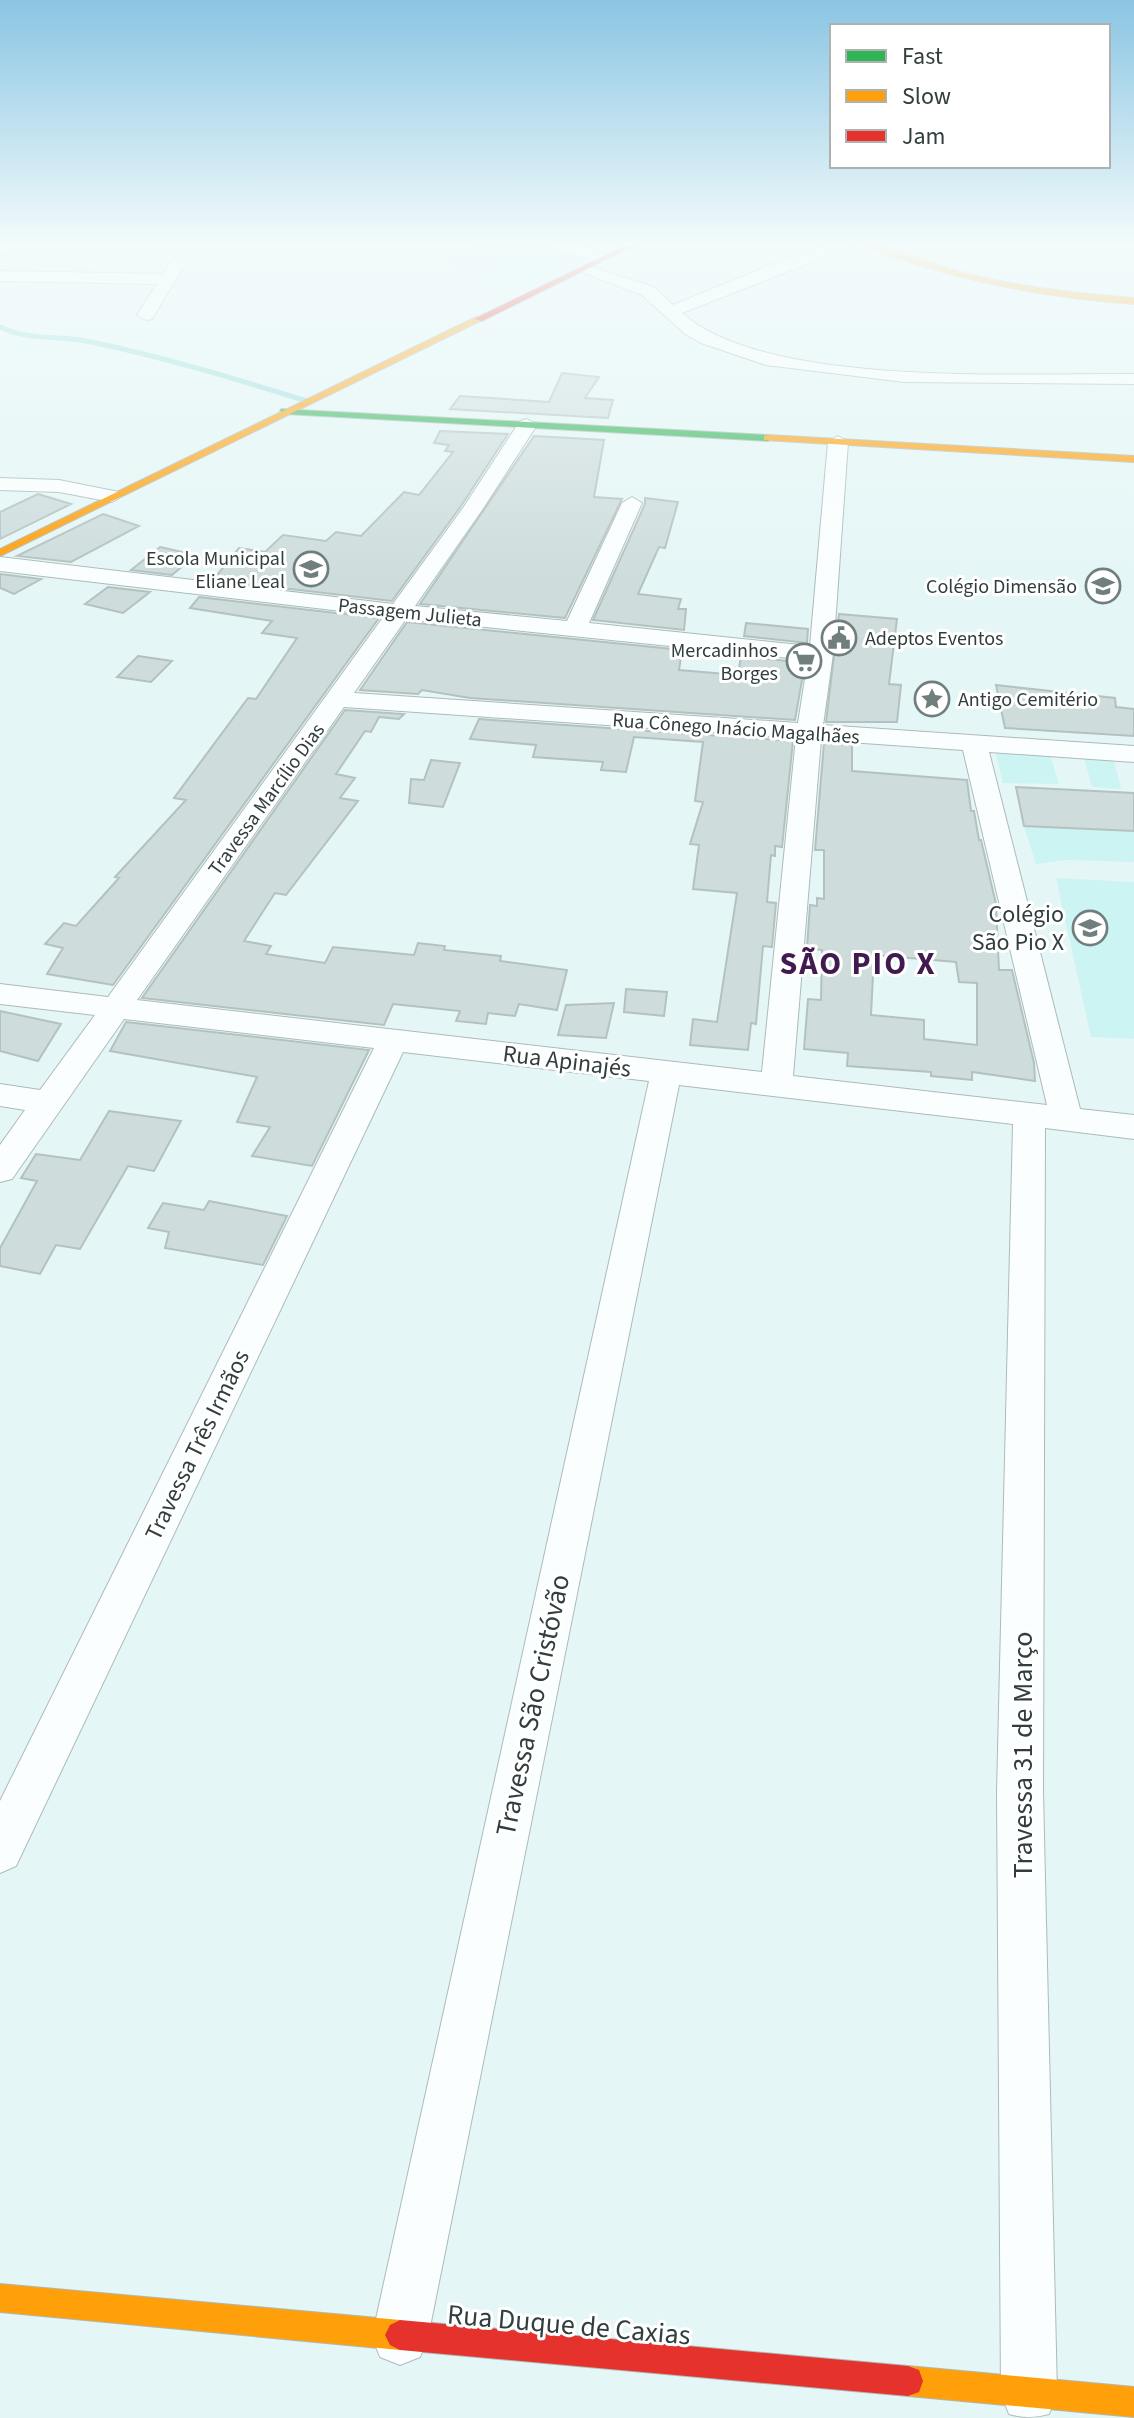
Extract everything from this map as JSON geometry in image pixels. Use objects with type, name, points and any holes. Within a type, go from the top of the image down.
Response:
[{"type":"street","points":[[0,553],[402,355]]},
{"type":"street","points":[[752,355],[810,368],[957,379],[1134,379]]},
{"type":"street","points":[[285,411],[1134,459]]},
{"type":"street","name":"Travessa Marcílio Dias","points":[[0,1170],[491,483],[527,425]]},
{"type":"street","points":[[777,1084],[809,733],[821,654],[838,442]]},
{"type":"street","points":[[0,484],[59,486],[112,496]]},
{"type":"street","points":[[575,630],[632,503]]},
{"type":"street","name":"Passagem Julieta","points":[[0,564],[399,611],[821,654]]},
{"type":"street","name":"Rua Cônego Inácio Magalhães","points":[[337,699],[1134,754]]},
{"type":"street","name":"Travessa 31 de Março","points":[[974,743],[1047,1117],[1020,1792],[1029,2394]]},
{"type":"street","name":"Rua Apinajés","points":[[0,994],[1134,1127]]},
{"type":"street","name":"Travessa Três Irmãos","points":[[0,1850],[393,1040]]},
{"type":"street","name":"Travessa São Cristóvão","points":[[400,2337],[666,1073]]},
{"type":"street","points":[[0,1095],[48,1103]]},
{"type":"street","name":"Rua Duque de Caxias","points":[[0,2298],[1134,2402]]},
{"type":"shaded area","points":[[996,754],[1050,755],[1059,784],[1003,783]]},
{"type":"shaded area","points":[[1084,758],[1114,760],[1121,789],[1092,787]]},
{"type":"shaded area","points":[[1024,826],[1134,831],[1134,862],[1066,860],[1036,864]]},
{"type":"shaded area","points":[[1056,878],[1134,882],[1134,1039],[1091,1037]]},
{"type":"building","points":[[562,373],[599,377],[585,398],[613,400],[608,418],[450,409],[460,396],[549,402]]},
{"type":"building","points":[[440,431],[508,434],[461,506],[392,601],[213,580],[239,548],[265,552],[283,535],[326,541],[336,532],[361,536],[404,492],[419,495],[453,452],[445,451],[449,445],[434,443]]},
{"type":"building","points":[[534,436],[604,440],[594,497],[622,499],[565,618],[420,604]]},
{"type":"building","points":[[38,494],[71,504],[0,539],[0,512]]},
{"type":"building","points":[[645,498],[678,502],[665,548],[659,547],[638,594],[681,599],[678,609],[686,609],[684,630],[593,620]]},
{"type":"building","points":[[103,514],[139,526],[71,562],[17,556]]},
{"type":"building","points":[[160,547],[196,555],[172,575],[131,570]]},
{"type":"building","points":[[0,574],[41,579],[14,594],[0,588]]},
{"type":"building","points":[[108,587],[150,592],[123,613],[85,604]]},
{"type":"building","points":[[199,597],[379,618],[113,985],[47,974],[63,948],[45,944],[64,923],[76,926],[119,878],[115,877],[186,800],[174,798],[248,698],[256,699],[297,638],[262,633],[272,621],[190,608]]},
{"type":"building","points":[[839,614],[897,619],[889,684],[901,685],[897,722],[826,722]]},
{"type":"building","points":[[407,622],[682,650],[679,670],[738,675],[741,656],[805,663],[795,720],[470,698],[422,690],[418,694],[360,690]]},
{"type":"building","points":[[746,623],[808,629],[807,643],[744,636]]},
{"type":"building","points":[[138,656],[172,661],[151,682],[117,677]]},
{"type":"building","points":[[996,685],[1115,698],[1116,707],[1134,709],[1134,736],[1005,728]]},
{"type":"building","points":[[345,710],[404,714],[399,719],[379,717],[371,732],[365,731],[336,774],[355,778],[340,798],[358,801],[286,895],[275,893],[244,941],[271,946],[266,954],[325,963],[333,947],[414,955],[418,943],[445,946],[444,950],[501,956],[500,961],[567,970],[557,1010],[519,1004],[515,1016],[488,1013],[486,1024],[456,1021],[460,1011],[393,1004],[384,1025],[142,998]]},
{"type":"building","points":[[479,719],[793,741],[782,847],[775,846],[775,856],[771,855],[767,902],[776,903],[772,947],[763,946],[756,1024],[751,1023],[748,1050],[690,1045],[693,1019],[717,1022],[737,893],[693,889],[699,845],[690,844],[703,802],[695,801],[703,742],[634,737],[626,772],[601,770],[603,762],[533,757],[536,745],[470,739]]},
{"type":"building","points":[[824,743],[852,745],[852,771],[967,780],[971,811],[974,811],[996,904],[999,970],[1012,970],[1034,1063],[1035,1081],[972,1072],[972,1080],[931,1076],[931,1072],[847,1066],[848,1053],[804,1049],[808,999],[821,1000],[822,950],[807,948],[810,905],[817,906],[817,898],[824,899],[824,850],[815,850]],"holes":[[[874,955],[956,962],[959,982],[977,983],[977,1045],[924,1039],[924,1020],[871,1015]]]},
{"type":"building","points":[[431,760],[460,763],[443,807],[409,803],[411,779],[424,780]]},
{"type":"building","points":[[1016,787],[1134,793],[1134,831],[1024,826]]},
{"type":"building","points":[[626,989],[667,992],[664,1016],[624,1012]]},
{"type":"building","points":[[614,1003],[606,1038],[558,1035],[566,1005]]},
{"type":"building","points":[[0,1011],[61,1024],[38,1061],[0,1051]]},
{"type":"building","points":[[126,1022],[369,1050],[312,1166],[252,1156],[270,1127],[237,1122],[257,1077],[110,1051]]},
{"type":"building","points":[[109,1111],[181,1121],[154,1171],[128,1166],[80,1249],[56,1245],[40,1274],[0,1266],[0,1248],[37,1181],[21,1178],[36,1154],[80,1160]]},
{"type":"building","points":[[209,1201],[287,1216],[263,1265],[165,1248],[169,1232],[148,1228],[163,1203],[204,1210]]},
{"type":"waterway","points":[[149,355],[307,401]]},
{"type":"traffic: fast","points":[[285,411],[768,438]]},
{"type":"traffic: slow","points":[[0,553],[406,355]]},
{"type":"traffic: slow","points":[[768,438],[1134,459]]},
{"type":"traffic: slow","points":[[0,2298],[400,2335]]},
{"type":"traffic: slow","points":[[908,2381],[1134,2402]]},
{"type":"traffic: jam","points":[[400,2335],[908,2381]]},
{"type":"place","name":"Escola Municipal Eliane Leal","points":[[311,569]]},
{"type":"place","name":"Colégio Dimensão","points":[[1103,586]]},
{"type":"place","name":"Adeptos Eventos","points":[[839,638]]},
{"type":"place","name":"Mercadinhos Borges","points":[[804,661]]},
{"type":"place","name":"Antigo Cemitério","points":[[932,699]]},
{"type":"place","name":"Colégio São Pio X","points":[[1090,928]]},
{"type":"district","name":"SÃO PIO X","points":[[858,963]]}]
